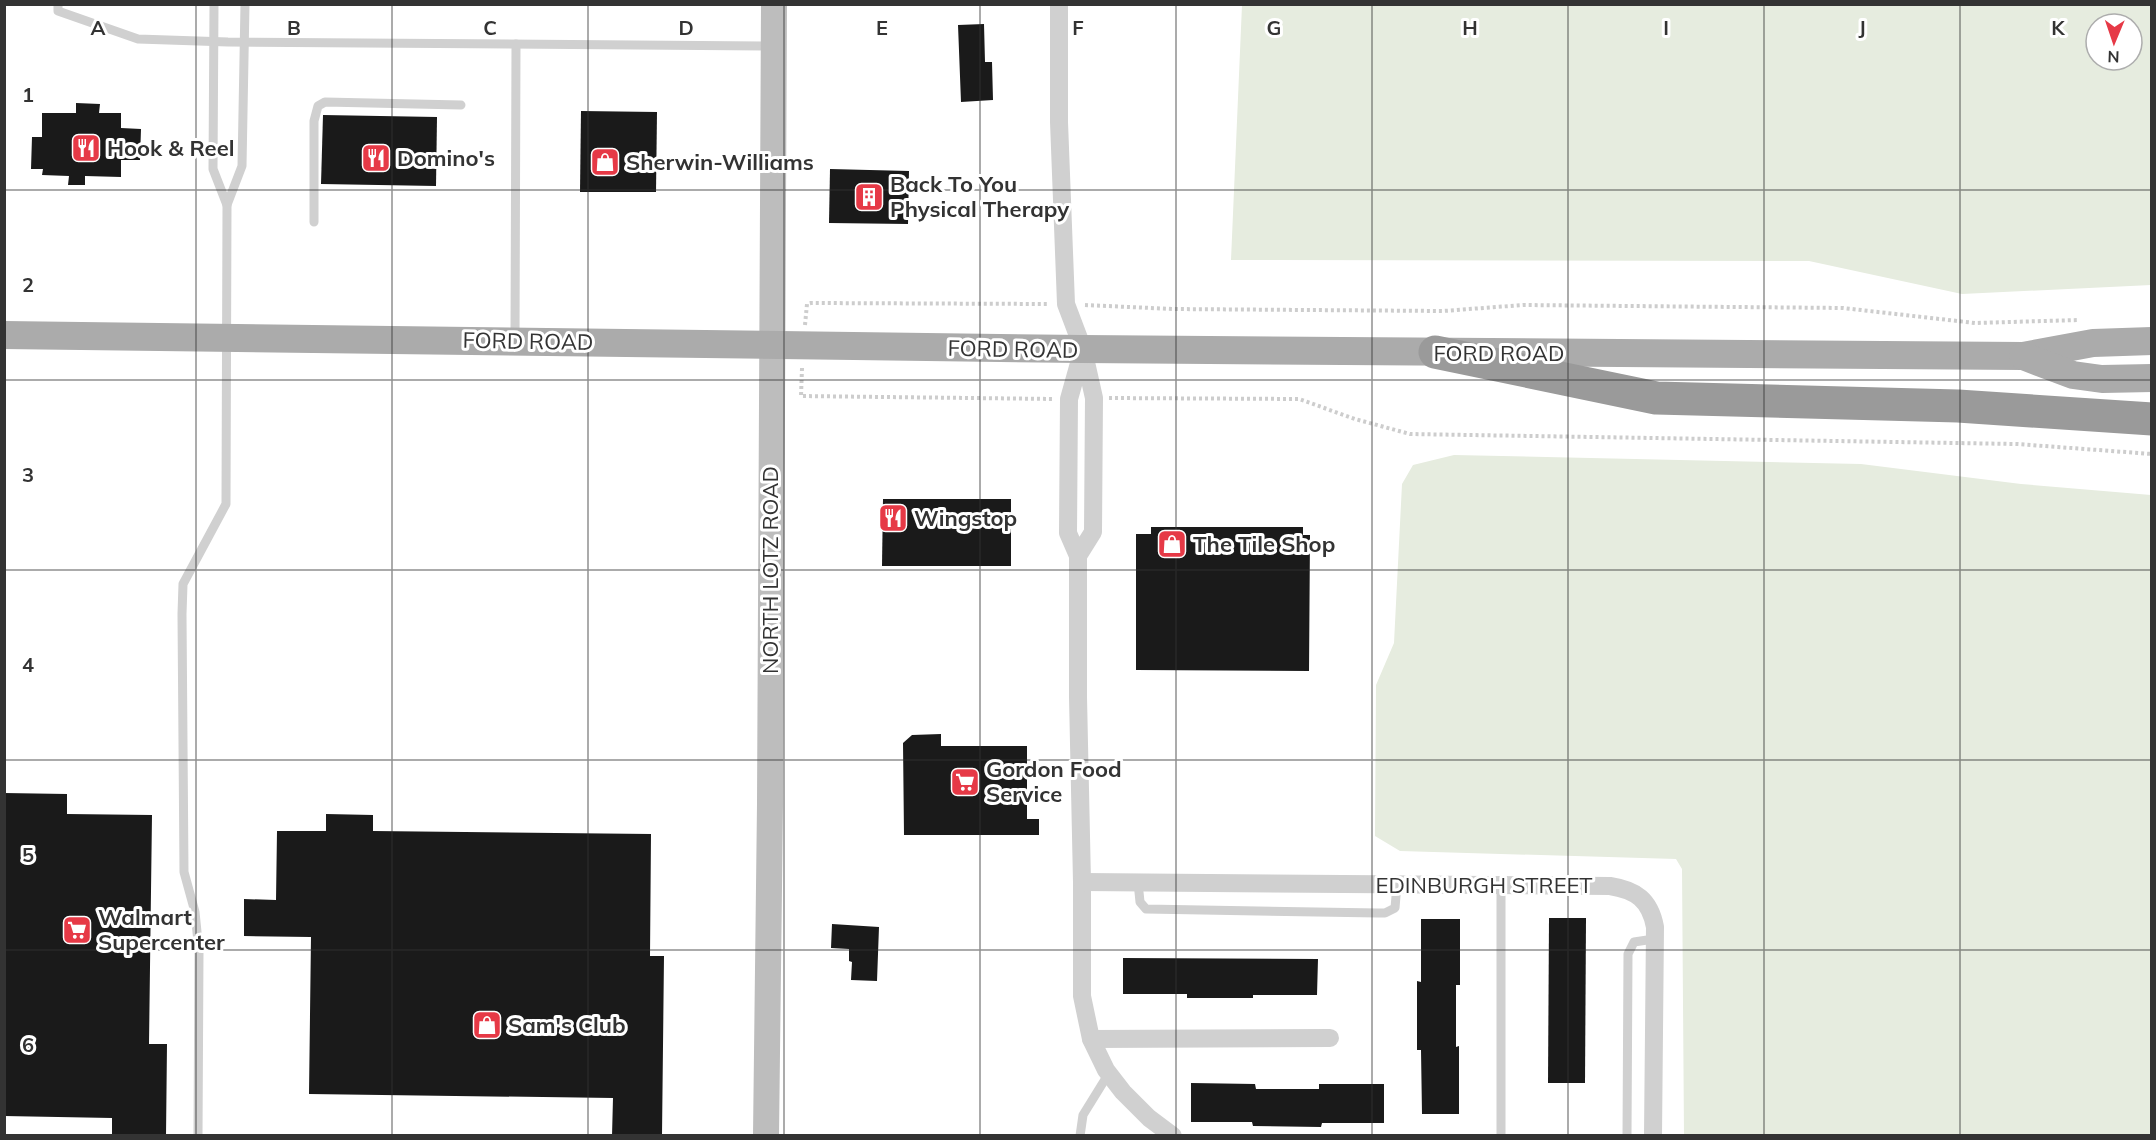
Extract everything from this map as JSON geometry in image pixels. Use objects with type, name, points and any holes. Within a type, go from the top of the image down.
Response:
[{"type":"highway","points":[[1436,352],[1656,398],[1958,406],[2151,419]]},
{"type":"main road","name":"FORD ROAD","points":[[4,335],[1083,350],[2022,356],[2093,343],[2151,341]]},
{"type":"main road","name":"FORD ROAD","points":[[2022,356],[2073,375],[2102,379],[2151,378]]},
{"type":"street","name":"NORTH LOTZ ROAD","points":[[766,1136],[774,4]]},
{"type":"street","points":[[1059,4],[1059,122],[1066,304],[1083,350],[1094,398],[1093,532],[1078,556],[1082,996],[1091,1039],[1109,1074],[1149,1118],[1173,1136]]},
{"type":"street","name":"EDINBURGH STREET","points":[[1082,882],[1610,886],[1627,889],[1640,897],[1650,909],[1655,927],[1653,1136]]},
{"type":"street","points":[[1091,1039],[1330,1038]]},
{"type":"lane","points":[[58,4],[58,11],[138,39],[244,42],[773,46]]},
{"type":"lane","points":[[214,4],[213,169],[227,205]]},
{"type":"lane","points":[[198,1136],[200,952],[195,912],[184,872],[183,584],[226,504],[227,205],[242,166],[245,4]]},
{"type":"lane","points":[[514,341],[516,44]]},
{"type":"lane","points":[[314,222],[314,121],[318,106],[325,102],[461,105]]},
{"type":"lane","points":[[1138,882],[1140,902],[1146,909],[1378,913],[1395,908],[1398,884]]},
{"type":"lane","points":[[1501,885],[1501,1136]]},
{"type":"lane","points":[[1627,1136],[1628,954],[1634,942],[1654,939]]},
{"type":"lane","points":[[1080,1136],[1083,1114],[1109,1074]]},
{"type":"shaded area","points":[[1242,5],[2151,5],[2151,285],[1962,294],[1809,261],[1231,260]]},
{"type":"shaded area","points":[[1454,455],[1861,464],[2021,484],[2151,495],[2151,1135],[1684,1135],[1682,869],[1676,859],[1400,851],[1375,836],[1376,685],[1394,643],[1402,484],[1413,465]]},
{"type":"building","points":[[984,24],[985,62],[992,62],[993,100],[961,102],[958,25]]},
{"type":"building","name":"Hook & Reel","points":[[76,103],[100,104],[99,113],[121,113],[121,128],[141,129],[140,160],[121,160],[121,177],[85,176],[85,185],[68,185],[69,176],[42,175],[43,169],[31,169],[32,137],[42,137],[42,113],[76,113]]},
{"type":"building","points":[[581,111],[657,112],[656,192],[580,192]]},
{"type":"building","points":[[323,115],[437,117],[436,186],[321,184]]},
{"type":"building","name":"Back To You Physical Therapy","points":[[830,169],[909,171],[908,224],[829,223]]},
{"type":"building","points":[[883,499],[1011,499],[1011,566],[882,566]]},
{"type":"building","points":[[1151,527],[1303,527],[1303,535],[1310,535],[1309,671],[1136,670],[1136,534],[1151,534]]},
{"type":"building","name":"Gordon Food Service","points":[[941,734],[941,746],[1027,746],[1027,819],[1039,819],[1039,835],[904,835],[903,743],[912,735]]},
{"type":"building","name":"Walmart Supercenter","points":[[4,793],[67,794],[67,814],[152,815],[149,1044],[167,1044],[166,1136],[112,1136],[112,1118],[4,1116]]},
{"type":"building","name":"Sam's Club","points":[[326,814],[373,815],[373,831],[651,834],[650,956],[664,956],[662,1136],[612,1136],[613,1098],[309,1094],[311,937],[244,936],[244,899],[276,900],[277,831],[326,831]]},
{"type":"building","points":[[1549,918],[1586,918],[1585,1083],[1548,1083]]},
{"type":"building","points":[[1421,919],[1460,919],[1460,985],[1456,985],[1459,1114],[1422,1114],[1421,1050],[1417,1050],[1417,981],[1421,982]]},
{"type":"building","points":[[832,924],[879,927],[877,981],[851,980],[852,962],[849,961],[849,949],[831,948]]},
{"type":"building","points":[[1123,958],[1318,959],[1317,995],[1187,998],[1187,994],[1123,994]]},
{"type":"building","points":[[1191,1083],[1255,1084],[1256,1089],[1319,1089],[1319,1084],[1384,1084],[1384,1123],[1322,1123],[1321,1127],[1253,1126],[1252,1122],[1191,1122]]},
{"type":"place","name":"Hook & Reel","points":[[86,148]]},
{"type":"place","name":"Domino's","points":[[376,158]]},
{"type":"place","name":"Sherwin-Williams","points":[[605,162]]},
{"type":"place","name":"Back To You Physical Therapy","points":[[869,197]]},
{"type":"place","name":"Wingstop","points":[[893,518]]},
{"type":"place","name":"The Tile Shop","points":[[1172,544]]},
{"type":"place","name":"Gordon Food Service","points":[[965,782]]},
{"type":"place","name":"Walmart Supercenter","points":[[77,930]]},
{"type":"place","name":"Sam's Club","points":[[487,1025]]}]
